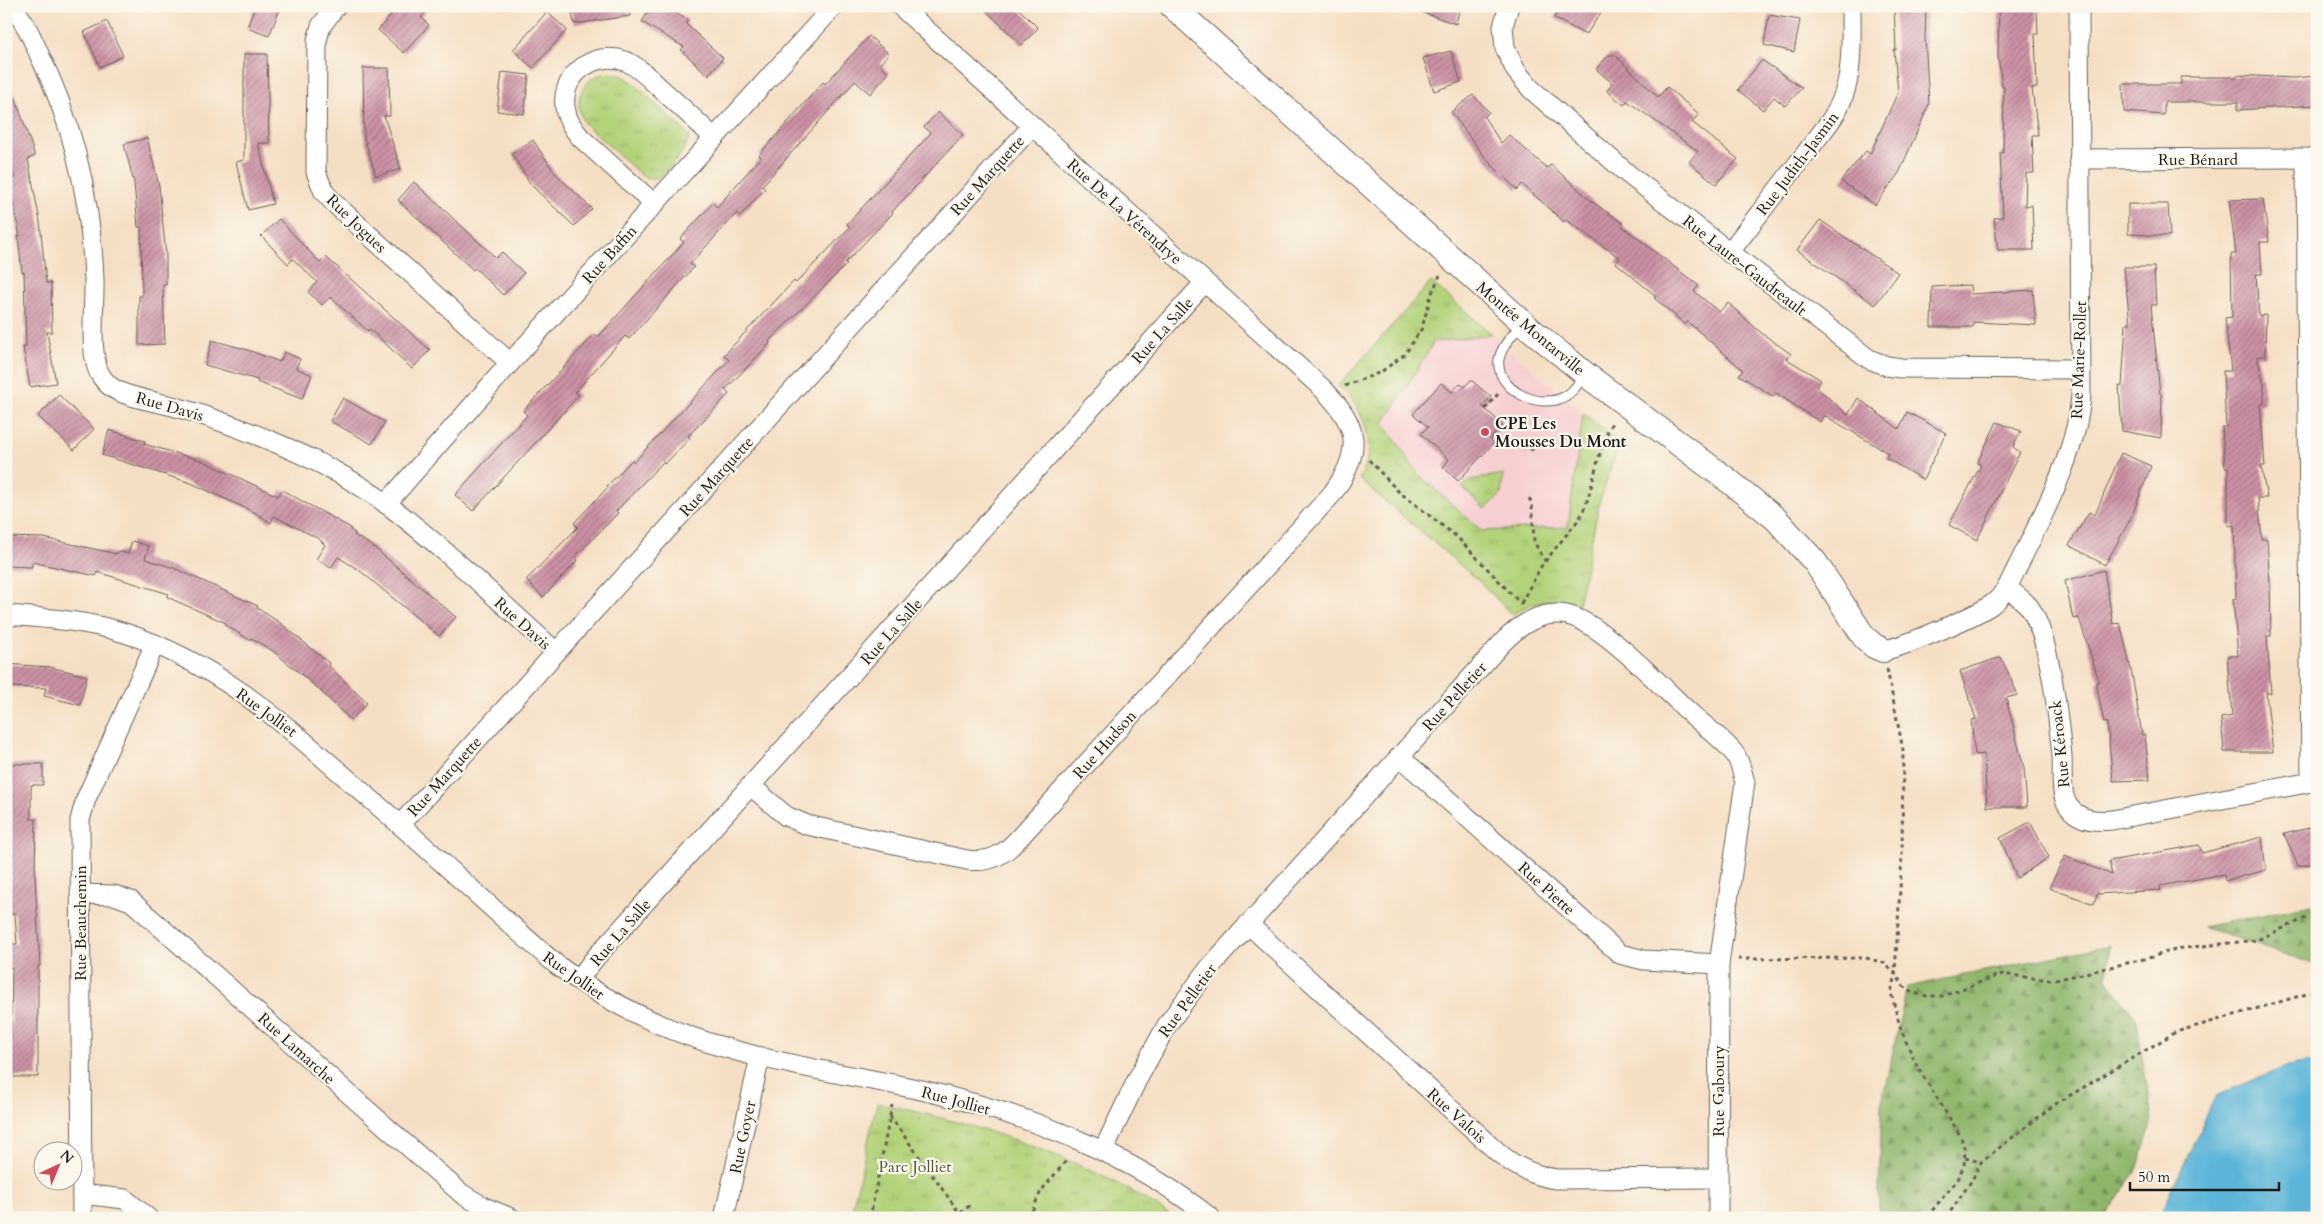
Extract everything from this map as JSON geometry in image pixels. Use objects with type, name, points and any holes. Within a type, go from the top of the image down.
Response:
[{"type":"street","name":"Rue Davis","points":[[11,6],[23,23],[51,79],[75,146],[85,188],[90,227],[94,280],[94,357],[101,376],[110,386],[121,393],[210,418],[281,445],[350,480],[386,504],[457,563],[556,652]]},
{"type":"street","name":"Rue Jogues","points":[[336,6],[321,26],[317,40],[316,164],[320,186],[336,205],[510,363]]},
{"type":"street","name":"Rue Baffin","points":[[386,504],[510,363],[834,6]]},
{"type":"street","name":"Rue De La Vérendrye","points":[[900,6],[1332,398],[1347,418],[1353,439],[1353,453]]},
{"type":"street","name":"Rue Laure-Gaudreault","points":[[1509,6],[1503,26],[1505,48],[1516,71],[1531,89],[1628,174],[1869,359],[1887,366],[1908,368],[2080,369]]},
{"type":"street","name":"Rue Judith-Jasmin","points":[[1729,253],[1829,123],[1841,104],[1846,92],[1851,67],[1851,6]]},
{"type":"street","name":"Rue Marie-Rollet","points":[[1883,650],[1900,646],[1984,609],[1998,600],[2007,588],[2068,454],[2080,407],[2079,6]]},
{"type":"street","name":"Montée Montarville","points":[[1178,8],[1523,323],[1585,374],[1740,489],[1776,519],[1815,562],[1864,637],[1874,646],[1883,650]]},
{"type":"street","points":[[654,204],[581,138],[571,126],[566,113],[565,99],[568,85],[576,73],[586,64],[599,59],[613,58],[627,62],[643,73],[714,138]]},
{"type":"street","name":"Rue Marquette","points":[[400,825],[1032,126]]},
{"type":"street","name":"Rue Bénard","points":[[2078,159],[2311,159]]},
{"type":"street","points":[[2311,159],[2314,782]]},
{"type":"street","name":"Rue La Salle","points":[[578,980],[595,958],[1205,282]]},
{"type":"street","name":"Rue Hudson","points":[[751,786],[786,816],[807,825],[967,860],[981,861],[1001,855],[1019,838],[1332,494],[1346,471],[1353,453]]},
{"type":"street","name":"Rue Kéroack","points":[[2007,588],[2028,606],[2039,629],[2053,689],[2064,796],[2070,808],[2079,815],[2091,820],[2112,820],[2314,782]]},
{"type":"street","name":"Rue Pelletier","points":[[1103,1152],[1137,1080],[1166,1025],[1210,967],[1503,642],[1518,628],[1533,620],[1554,614],[1568,615],[1596,629],[1735,754],[1745,782],[1718,964]]},
{"type":"street","name":"Rue Jolliet","points":[[6,615],[90,624],[155,644],[200,666],[269,712],[316,749],[534,946],[578,980],[611,1000],[662,1025],[718,1046],[760,1057],[962,1100],[1037,1124],[1103,1152],[1166,1186],[1211,1218]]},
{"type":"street","name":"Rue Beauchemin","points":[[82,1218],[80,828],[83,806],[155,644]]},
{"type":"street","name":"Rue Piette","points":[[1400,757],[1620,954],[1644,960],[1718,964]]},
{"type":"street","name":"Rue Lamarche","points":[[80,894],[114,895],[131,901],[482,1212],[511,1218]]},
{"type":"street","name":"Rue Valois","points":[[1248,924],[1500,1154],[1517,1166],[1536,1175],[1556,1179],[1717,1178]]},
{"type":"street","name":"Rue Gaboury","points":[[1718,964],[1718,1218]]},
{"type":"street","name":"Rue Goyer","points":[[724,1218],[760,1057]]},
{"type":"street","points":[[82,1194],[125,1199],[148,1218]]},
{"type":"lane","points":[[1523,323],[1507,342],[1499,359],[1504,378],[1519,394],[1529,400],[1542,402],[1563,398],[1574,389],[1585,374]]},
{"type":"path","points":[[1332,398],[1340,388],[1389,368],[1405,354],[1422,328],[1438,277],[1453,260]]},
{"type":"path","points":[[1521,604],[1533,578],[1580,518],[1587,502],[1606,434],[1624,404]]},
{"type":"path","points":[[1493,436],[1500,443],[1535,450]]},
{"type":"path","points":[[1353,453],[1370,460],[1398,491],[1457,537],[1521,604],[1533,620]]},
{"type":"path","points":[[1529,498],[1532,504],[1534,542],[1545,561]]},
{"type":"path","points":[[1883,650],[1896,703],[1903,750],[1902,855],[1895,973],[1891,993],[1901,1030],[1916,1064],[1961,1137],[1965,1158],[1958,1179],[1926,1218]]},
{"type":"path","points":[[1718,964],[1736,959],[1866,958],[1884,963],[1895,973],[1904,987],[1912,992],[1927,996],[1943,996],[2002,974],[2049,980],[2059,979],[2152,957],[2175,949],[2220,946],[2257,940],[2317,913]]},
{"type":"path","points":[[1946,1218],[1972,1180],[1981,1162],[2054,1105],[2176,1032],[2317,991]]},
{"type":"path","points":[[870,1218],[892,1105]]},
{"type":"path","points":[[890,1116],[964,1218]]},
{"type":"path","points":[[1965,1158],[1981,1162]]},
{"type":"path","points":[[1029,1218],[1041,1191],[1066,1160]]},
{"type":"path","points":[[960,1213],[972,1204]]},
{"type":"shaded area","name":"CPE Les Mousses Du Mont","points":[[1492,334],[1583,413],[1568,527],[1482,531],[1418,474],[1384,423],[1434,342]]},
{"type":"green space","points":[[609,73],[620,74],[632,82],[689,135],[686,146],[677,159],[666,171],[656,178],[652,179],[641,175],[585,124],[579,107],[582,91],[592,79]]},
{"type":"green space","points":[[1431,282],[1492,334],[1434,342],[1384,423],[1418,474],[1482,531],[1568,527],[1583,413],[1619,443],[1599,504],[1578,605],[1561,601],[1544,601],[1528,606],[1512,615],[1480,582],[1359,479],[1365,467],[1368,454],[1366,429],[1362,416],[1355,405],[1338,386]]},
{"type":"green space","points":[[1503,474],[1501,495],[1485,509],[1463,488],[1470,480]]},
{"type":"green space","points":[[2317,904],[2317,965],[2202,927]]},
{"type":"green space","points":[[2110,945],[2107,979],[2137,1020],[2152,1121],[2138,1167],[2104,1218],[1878,1218],[1882,1101],[1907,987]]},
{"type":"green space","name":"Parc Jolliet","points":[[877,1103],[954,1121],[1031,1146],[1106,1178],[1174,1218],[850,1218]]},
{"type":"water","points":[[2317,1060],[2317,1218],[2159,1218],[2216,1095],[2288,1066]]},
{"type":"building","points":[[255,6],[281,6],[269,36],[247,28]]},
{"type":"building","points":[[399,6],[431,6],[421,17],[429,25],[404,53],[378,30]]},
{"type":"building","points":[[571,6],[629,6],[630,16],[574,24]]},
{"type":"building","points":[[651,6],[663,6],[688,20],[686,24],[723,58],[708,75],[681,50],[684,47],[642,22]]},
{"type":"building","points":[[981,6],[1016,6],[1038,28],[1022,45]]},
{"type":"building","points":[[1414,6],[1460,6],[1456,24],[1413,9]]},
{"type":"building","points":[[1560,6],[1605,6],[1586,35],[1554,18]]},
{"type":"building","points":[[1894,6],[1926,6],[1925,38],[1929,104],[1899,173],[1875,205],[1841,181],[1866,151],[1870,154],[1898,92],[1894,50],[1896,50]]},
{"type":"building","points":[[1999,6],[2037,6],[2038,34],[2035,34],[2037,88],[2032,88],[2038,135],[2032,135],[2034,173],[2026,173],[2025,206],[2032,205],[2034,250],[1998,250],[1994,218],[2003,217],[2000,153],[2003,153],[2004,86],[2002,86],[1998,57]]},
{"type":"building","points":[[547,12],[567,30],[533,68],[513,50]]},
{"type":"building","points":[[1769,15],[1800,20],[1794,52],[1764,45]]},
{"type":"building","points":[[107,21],[123,56],[100,67],[84,32]]},
{"type":"building","points":[[869,36],[889,54],[880,64],[889,73],[870,94],[855,81],[762,186],[765,189],[740,216],[737,213],[690,264],[694,267],[629,339],[625,336],[575,392],[579,395],[473,511],[455,495],[527,415],[523,411],[595,334],[598,337],[684,242],[680,239],[713,203],[717,207],[761,157],[759,155],[823,82],[825,84]]},
{"type":"building","points":[[1451,51],[1461,82],[1434,91],[1423,58]]},
{"type":"building","points":[[244,54],[267,54],[269,143],[258,143],[273,204],[248,210],[236,162],[244,160]]},
{"type":"building","points":[[1609,55],[1615,55],[1658,97],[1667,87],[1699,114],[1692,122],[1738,159],[1716,184],[1689,162],[1698,151],[1627,101],[1624,105],[1607,91],[1612,83],[1596,69]]},
{"type":"building","points":[[1762,60],[1802,88],[1785,106],[1774,97],[1763,110],[1738,90]]},
{"type":"building","points":[[363,68],[389,68],[390,116],[384,116],[401,169],[376,176],[364,137]]},
{"type":"building","points":[[502,72],[529,75],[524,114],[497,111]]},
{"type":"building","points":[[2237,75],[2294,78],[2317,76],[2317,105],[2238,110],[2238,102],[2164,102],[2164,115],[2124,112],[2123,84],[2181,84],[2181,77],[2237,77]]},
{"type":"building","points":[[9,79],[35,156],[28,159],[40,222],[46,283],[51,283],[52,332],[47,332],[56,383],[30,387],[23,347],[26,347],[24,272],[22,272],[18,236],[20,236],[8,180],[15,179],[6,153],[6,80]]},
{"type":"building","points":[[1473,95],[1489,112],[1484,117],[1501,143],[1509,135],[1547,168],[1551,165],[1594,203],[1624,224],[1622,226],[1699,286],[1694,291],[1719,312],[1728,303],[1760,332],[1791,354],[1787,359],[1821,380],[1816,387],[1848,415],[1858,398],[1899,429],[1907,412],[1946,433],[1923,480],[1886,458],[1888,453],[1824,415],[1820,422],[1776,393],[1773,396],[1739,375],[1743,370],[1688,322],[1685,324],[1654,298],[1656,296],[1616,263],[1620,258],[1566,220],[1564,222],[1522,184],[1517,190],[1487,160],[1451,112]]},
{"type":"building","points":[[938,112],[963,135],[845,263],[847,264],[769,341],[770,343],[725,390],[729,394],[688,436],[690,438],[665,464],[663,462],[616,511],[618,513],[575,557],[578,560],[543,597],[526,580],[578,527],[574,523],[607,486],[632,460],[634,462],[729,360],[724,355],[794,281],[796,283],[850,227],[847,224],[931,133],[924,127]]},
{"type":"building","points":[[147,138],[159,186],[166,256],[166,285],[163,285],[165,344],[139,345],[139,296],[142,296],[141,227],[138,227],[134,183],[124,144]]},
{"type":"building","points":[[533,140],[555,173],[592,209],[574,226],[531,185],[512,154]]},
{"type":"building","points":[[414,182],[496,258],[502,252],[524,273],[503,295],[475,268],[473,270],[398,200]]},
{"type":"building","points":[[2263,199],[2269,242],[2260,242],[2262,274],[2256,274],[2259,316],[2266,315],[2265,356],[2257,356],[2264,385],[2264,404],[2260,404],[2265,466],[2261,466],[2267,498],[2258,498],[2262,539],[2267,539],[2270,584],[2271,636],[2267,636],[2271,693],[2266,693],[2273,752],[2224,752],[2221,718],[2232,716],[2227,656],[2238,656],[2233,599],[2236,598],[2234,525],[2228,526],[2228,467],[2225,467],[2222,427],[2226,427],[2223,371],[2231,371],[2225,318],[2232,317],[2231,254],[2236,254],[2229,200]]},
{"type":"building","points":[[2128,204],[2168,204],[2170,236],[2128,234]]},
{"type":"building","points":[[279,219],[320,263],[326,257],[430,350],[412,369],[370,329],[368,331],[330,297],[322,305],[308,292],[317,282],[293,259],[288,264],[261,236]]},
{"type":"building","points":[[1820,220],[1898,273],[1875,305],[1797,250]]},
{"type":"building","points":[[2124,267],[2154,267],[2156,305],[2151,305],[2160,394],[2162,395],[2161,438],[2122,431],[2119,385],[2122,386],[2126,324],[2130,324]]},
{"type":"building","points":[[1970,285],[1971,294],[2033,290],[2036,325],[1973,322],[1973,327],[1931,327],[1932,287]]},
{"type":"building","points":[[212,340],[248,350],[280,362],[284,352],[300,359],[296,368],[312,375],[302,399],[257,382],[258,380],[205,365]]},
{"type":"building","points":[[1471,380],[1491,397],[1482,406],[1503,425],[1490,439],[1494,443],[1458,481],[1443,467],[1449,460],[1421,434],[1428,427],[1413,414],[1441,383],[1452,392],[1460,383],[1464,387]]},
{"type":"building","points":[[59,395],[94,429],[74,450],[38,416]]},
{"type":"building","points":[[343,398],[385,422],[372,444],[330,421]]},
{"type":"building","points":[[1997,422],[2021,431],[2013,447],[2020,452],[1977,540],[1949,525],[1981,465],[1977,463]]},
{"type":"building","points":[[109,430],[145,441],[144,444],[203,461],[278,496],[282,490],[351,528],[350,530],[355,533],[354,535],[371,545],[456,617],[439,636],[359,570],[338,557],[331,568],[316,559],[325,545],[319,539],[274,516],[271,523],[256,513],[191,483],[102,455]]},
{"type":"building","points":[[2121,453],[2151,466],[2131,518],[2105,565],[2069,545],[2089,512],[2095,515]]},
{"type":"building","points":[[6,537],[44,538],[117,554],[118,551],[128,554],[132,541],[149,546],[145,559],[174,568],[258,606],[257,608],[279,622],[329,663],[328,665],[367,703],[351,720],[313,684],[273,651],[251,638],[250,640],[225,625],[226,623],[167,597],[169,594],[97,572],[96,576],[32,562],[32,567],[6,566]]},
{"type":"building","points":[[2104,570],[2113,624],[2120,623],[2132,674],[2142,735],[2145,735],[2150,780],[2113,781],[2107,722],[2104,723],[2096,682],[2099,681],[2079,618],[2073,619],[2065,581]]},
{"type":"building","points":[[2001,657],[2018,695],[2006,698],[2024,768],[2027,807],[1987,807],[1984,754],[1975,755],[1971,720],[1976,719],[1960,671]]},
{"type":"building","points":[[6,664],[50,667],[87,676],[80,705],[44,696],[46,688],[6,687]]},
{"type":"building","points":[[7,764],[43,764],[43,785],[31,785],[31,819],[36,819],[35,877],[40,966],[38,966],[38,1077],[8,1077],[7,1039],[11,1039],[12,967],[6,968],[6,944],[17,944],[15,914],[9,914],[11,804],[6,804]]},
{"type":"building","points":[[2030,822],[2049,857],[2017,878],[2000,838]]},
{"type":"building","points":[[2317,826],[2317,863],[2298,866],[2284,834]]},
{"type":"building","points":[[2262,837],[2266,870],[2225,881],[2224,874],[2160,886],[2161,890],[2097,894],[2094,904],[2049,888],[2065,856],[2112,875],[2109,861],[2199,845],[2202,853]]},
{"type":"place","name":"CPE Les Mousses Du Mont","points":[[1485,432]]}]
